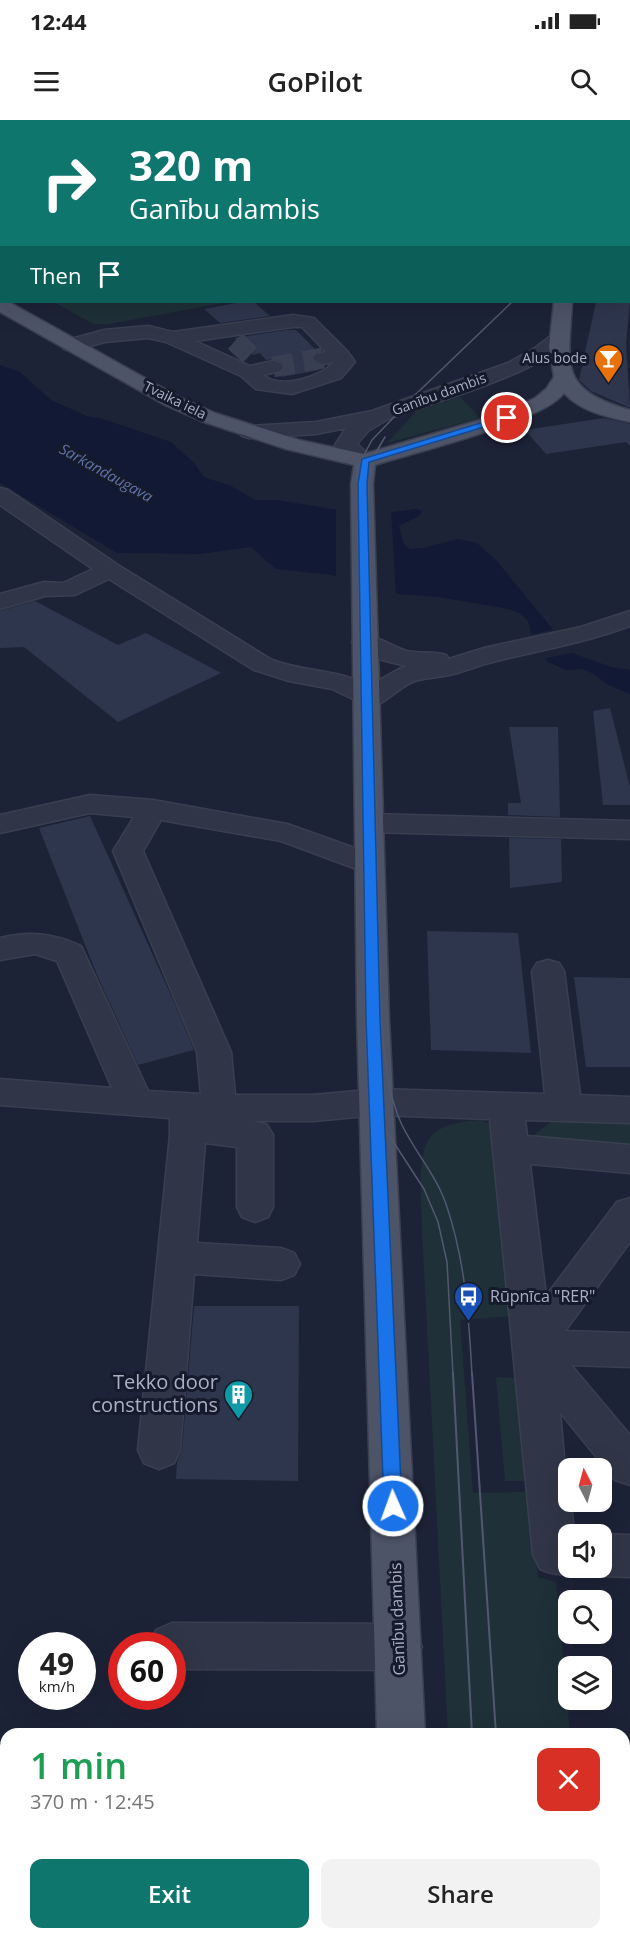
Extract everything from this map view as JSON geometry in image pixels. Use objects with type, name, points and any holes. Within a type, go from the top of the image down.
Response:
[{"type":"main road","points":[[563,303],[559,361],[563,378],[570,389],[579,396],[623,414]]},
{"type":"main road","name":"Tvaika iela","points":[[0,304],[172,401],[249,432],[329,454],[363,472]]},
{"type":"main road","points":[[363,472],[507,418],[542,402],[554,393],[563,378]]},
{"type":"main road","points":[[507,418],[564,411],[623,414]]},
{"type":"main road","name":"Ganību dambis","points":[[363,472],[373,1019],[401,1728]]},
{"type":"lane","points":[[71,345],[121,334],[148,332],[258,366],[263,385],[292,388],[334,374],[345,362],[330,351],[308,322],[293,321],[226,334],[173,338]]},
{"type":"lane","name":"Ganību dambis","points":[[363,472],[346,445],[349,437],[381,415],[515,367],[543,352],[559,339]]},
{"type":"lane","points":[[249,432],[316,428],[381,415]]},
{"type":"lane","points":[[0,495],[110,570],[263,665],[286,673],[328,679],[367,699],[408,674],[450,667],[490,655],[576,636],[630,618]]},
{"type":"lane","points":[[0,602],[44,589],[66,590],[110,570]]},
{"type":"lane","points":[[365,637],[387,653],[421,660],[490,655]]},
{"type":"lane","points":[[0,824],[90,804],[153,809],[287,833],[370,864]]},
{"type":"lane","points":[[153,809],[128,851],[214,1052],[198,1114],[175,1257],[159,1450]]},
{"type":"lane","points":[[370,823],[630,830]]},
{"type":"lane","points":[[0,949],[26,943],[52,945],[70,954],[136,1103]]},
{"type":"lane","points":[[548,971],[564,1108]]},
{"type":"lane","points":[[0,1092],[136,1103],[198,1114],[255,1135],[255,1207]]},
{"type":"lane","points":[[198,1114],[378,1102],[630,1110]]},
{"type":"lane","points":[[506,1106],[555,1554],[558,1554]]},
{"type":"lane","points":[[510,1148],[630,1159]]},
{"type":"lane","points":[[531,1347],[630,1213]]},
{"type":"lane","points":[[175,1257],[281,1264]]},
{"type":"lane","points":[[531,1347],[630,1350]]},
{"type":"lane","points":[[531,1347],[630,1466]]},
{"type":"lane","points":[[612,1555],[630,1556]]},
{"type":"lane","points":[[186,1646],[399,1647]]},
{"type":"shaded area","points":[[55,303],[223,303],[109,324],[94,324]]},
{"type":"shaded area","points":[[460,397],[480,418],[387,443],[417,411]]},
{"type":"shaded area","points":[[558,1117],[630,1119],[630,1144],[531,1137]]},
{"type":"shaded area","points":[[481,1120],[492,1125],[512,1316],[460,1320],[473,1493],[527,1492],[538,1577],[556,1582],[558,1644],[562,1644],[563,1656],[558,1656],[558,1710],[568,1710],[569,1728],[448,1728],[421,1179],[427,1142],[438,1130],[450,1125]]},
{"type":"shaded area","points":[[496,1377],[517,1378],[527,1481],[505,1481]]},
{"type":"water","name":"Sarkandaugava","points":[[0,365],[20,372],[51,400],[87,416],[103,419],[171,442],[194,463],[204,477],[231,486],[255,500],[277,500],[332,509],[393,512],[417,509],[422,511],[419,516],[399,526],[404,544],[410,549],[458,539],[477,543],[497,561],[572,653],[611,667],[630,670],[630,694],[608,685],[594,674],[582,669],[566,670],[548,662],[534,644],[528,621],[521,614],[509,609],[438,597],[398,594],[332,575],[276,569],[251,547],[200,554],[117,553],[0,483]]},
{"type":"pier","points":[[336,506],[391,509],[396,597],[336,579]]},
{"type":"pier","points":[[556,629],[576,652],[542,659],[531,646],[529,635]]},
{"type":"building","points":[[236,303],[255,303],[270,316],[220,323],[204,309]]},
{"type":"building","points":[[596,303],[630,303],[626,343],[630,408],[591,391],[579,380]]},
{"type":"building","points":[[296,330],[317,351],[311,358],[319,365],[319,370],[282,377],[279,374],[285,367],[282,362],[274,359],[266,360],[260,353],[253,355],[235,338]]},
{"type":"building","points":[[604,418],[630,424],[630,446],[626,442],[546,454],[525,430]]},
{"type":"building","points":[[35,601],[118,645],[146,633],[221,673],[118,722],[24,647],[0,648],[0,611]]},
{"type":"building","points":[[610,708],[630,787],[630,805],[603,805],[593,711]]},
{"type":"building","points":[[509,727],[558,727],[560,817],[508,815],[508,803],[521,803]]},
{"type":"building","points":[[90,816],[194,1050],[138,1065],[97,975],[39,828]]},
{"type":"building","points":[[509,838],[561,839],[562,882],[510,888]]},
{"type":"building","points":[[427,931],[518,933],[531,1053],[431,1050]]},
{"type":"building","points":[[574,977],[630,978],[630,1067],[586,1067]]},
{"type":"building","name":"Tekko door constructions","points":[[194,1306],[299,1306],[298,1481],[176,1479],[177,1462],[182,1450]]},
{"type":"tunnel","points":[[235,341],[250,355]]},
{"type":"tunnel","points":[[273,367],[323,358]]},
{"type":"tram line","points":[[453,1375],[447,1262],[438,1222],[424,1189],[385,1129],[373,1102],[366,1056],[357,484],[358,466],[372,440],[416,394],[511,303]]},
{"type":"tram line","points":[[385,437],[372,459],[368,484],[381,1018],[387,1072],[397,1112],[407,1135],[442,1193],[458,1246],[465,1289],[472,1375]]},
{"type":"tram line","points":[[453,1373],[472,1728]]},
{"type":"tram line","points":[[472,1373],[496,1728]]},
{"type":"place","name":"Alus bode","points":[[608,384]]},
{"type":"place","name":"Rūpnīca \"RER\"","points":[[469,1322]]},
{"type":"place","name":"Tekko door constructions","points":[[239,1420]]},
{"type":"route","points":[[393,1506],[373,1019],[370,785],[364,632],[362,484],[365,461],[507,418]]}]
